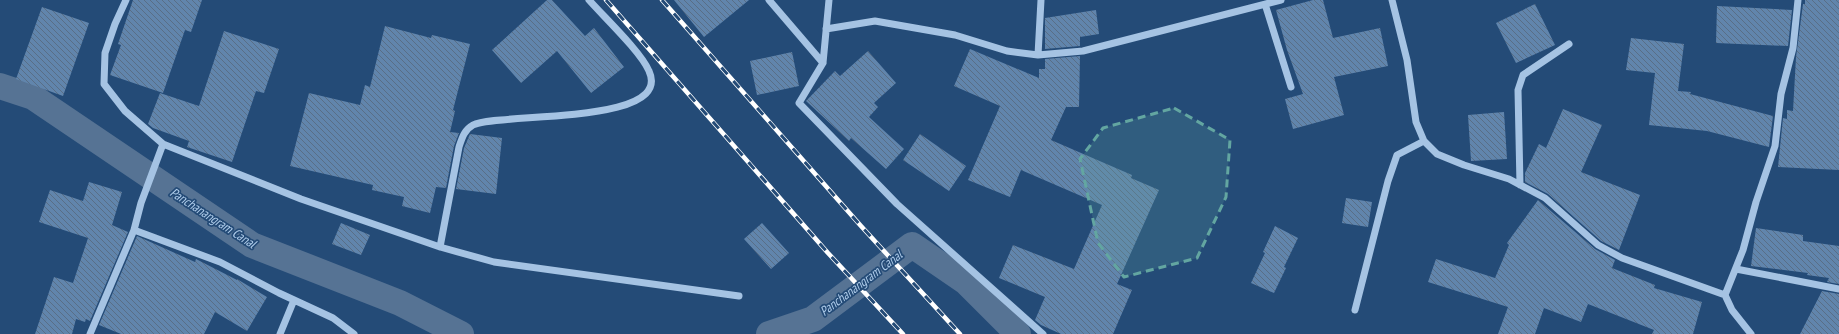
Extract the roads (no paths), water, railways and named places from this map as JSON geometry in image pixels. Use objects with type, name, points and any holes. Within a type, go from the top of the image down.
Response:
[{"type":"street","points":[[126,0],[115,24],[105,52],[104,84],[125,111],[163,144],[294,196],[440,247],[494,262],[739,296]]},
{"type":"street","points":[[440,247],[459,147],[464,133],[474,124],[492,121],[561,116],[615,108],[638,101],[648,93],[652,84],[649,71],[589,0]]},
{"type":"street","points":[[769,0],[823,63]]},
{"type":"street","points":[[829,0],[823,63],[799,103],[897,204],[1043,334]]},
{"type":"street","points":[[1038,55],[1041,0]]},
{"type":"street","points":[[826,28],[875,22],[955,35],[1007,51],[1038,55],[1083,51],[1156,31],[1282,0]]},
{"type":"street","points":[[1392,0],[1407,60],[1416,122],[1424,141],[1437,154],[1464,165],[1509,179],[1545,198],[1598,245],[1622,258],[1725,296],[1732,310],[1751,334]]},
{"type":"street","points":[[1725,296],[1736,269],[1775,146],[1781,94],[1793,48],[1798,0]]},
{"type":"street","points":[[1265,4],[1291,87]]},
{"type":"street","points":[[1520,185],[1518,90],[1523,75],[1569,44]]},
{"type":"street","points":[[1355,310],[1388,181],[1397,155],[1424,141]]},
{"type":"street","points":[[90,334],[134,230],[141,203],[163,144]]},
{"type":"street","points":[[134,230],[220,262],[333,318],[354,334]]},
{"type":"street","points":[[1736,269],[1839,289]]},
{"type":"street","points":[[280,334],[294,300]]},
{"type":"waterway","name":"Panchanangram Canal","points":[[0,86],[33,97],[252,245],[400,303],[461,334]]},
{"type":"waterway","name":"Panchanangram Canal","points":[[769,334],[813,319],[912,245],[966,282],[1018,334]]},
{"type":"railway","points":[[606,0],[828,253],[903,334]]},
{"type":"railway","points":[[662,0],[861,226],[960,334]]}]
